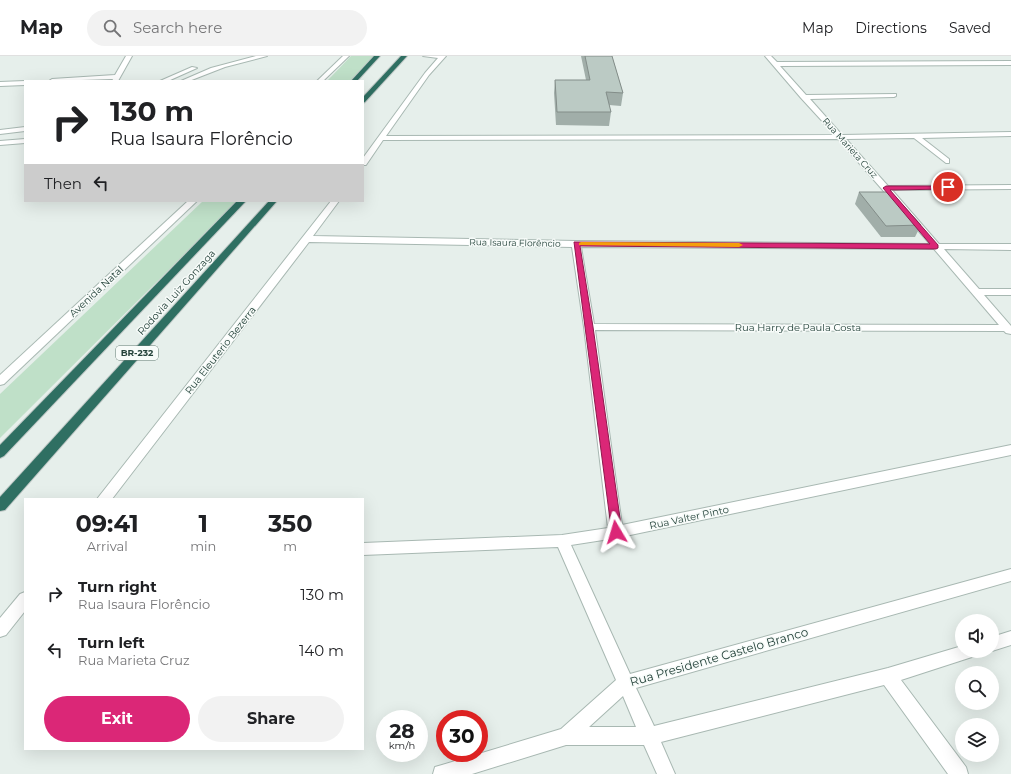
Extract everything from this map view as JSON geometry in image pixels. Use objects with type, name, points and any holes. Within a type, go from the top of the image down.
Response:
[{"type":"highway","points":[[355,80],[377,56]]},
{"type":"highway","points":[[364,100],[404,56]]},
{"type":"highway","name":"Rodovia Luiz Gonzaga","points":[[0,453],[241,202]]},
{"type":"highway","name":"Rodovia Luiz Gonzaga","points":[[0,506],[273,202]]},
{"type":"street","points":[[84,80],[116,79],[129,56]]},
{"type":"street","points":[[186,80],[211,69],[234,62],[264,56]]},
{"type":"street","points":[[321,80],[346,56]]},
{"type":"street","points":[[426,56],[443,57]]},
{"type":"street","name":"Rua Marieta Cruz","points":[[768,56],[803,97],[886,188],[1009,330]]},
{"type":"street","points":[[984,56],[1006,70]]},
{"type":"street","points":[[364,162],[427,74],[443,57]]},
{"type":"street","points":[[775,64],[1011,63]]},
{"type":"street","points":[[165,80],[203,65]]},
{"type":"street","points":[[0,84],[24,83]]},
{"type":"street","points":[[803,97],[894,95]]},
{"type":"street","points":[[0,132],[24,129]]},
{"type":"street","points":[[382,138],[840,137],[1011,134]]},
{"type":"street","points":[[916,136],[946,161]]},
{"type":"street","points":[[0,143],[23,141]]},
{"type":"street","points":[[886,188],[1011,187]]},
{"type":"street","name":"Avenida Natal","points":[[0,381],[191,202]]},
{"type":"street","name":"Rua Eleuterio Bezerra","points":[[105,498],[334,202]]},
{"type":"street","name":"Rua Isaura Florêncio","points":[[307,239],[576,244],[1011,247]]},
{"type":"street","points":[[576,244],[590,327],[616,532]]},
{"type":"street","points":[[976,292],[1011,292]]},
{"type":"street","name":"Rua Harry de Paula Costa","points":[[590,327],[1009,330]]},
{"type":"street","name":"Rua Valter Pinto","points":[[364,549],[562,541],[616,532],[1011,450]]},
{"type":"street","points":[[562,541],[666,774]]},
{"type":"street","name":"Rua Presidente Castelo Branco","points":[[566,736],[625,683],[1011,575]]},
{"type":"street","points":[[0,630],[24,600]]},
{"type":"street","points":[[999,642],[1011,638]]},
{"type":"street","points":[[442,774],[566,736],[649,736],[888,676],[955,655]]},
{"type":"street","points":[[888,676],[959,774]]},
{"type":"green space","points":[[351,56],[380,56],[357,80],[328,80]]},
{"type":"green space","points":[[202,202],[237,202],[0,438],[0,394]]},
{"type":"building","points":[[585,56],[612,56],[623,93],[606,92],[611,112],[557,112],[555,80],[590,80]]},
{"type":"building","points":[[859,192],[891,192],[921,225],[886,226]]},
{"type":"slow traffic","points":[[581,244],[739,245]]},
{"type":"route","points":[[616,532],[590,327],[576,244],[936,246],[886,188],[948,187]]}]
